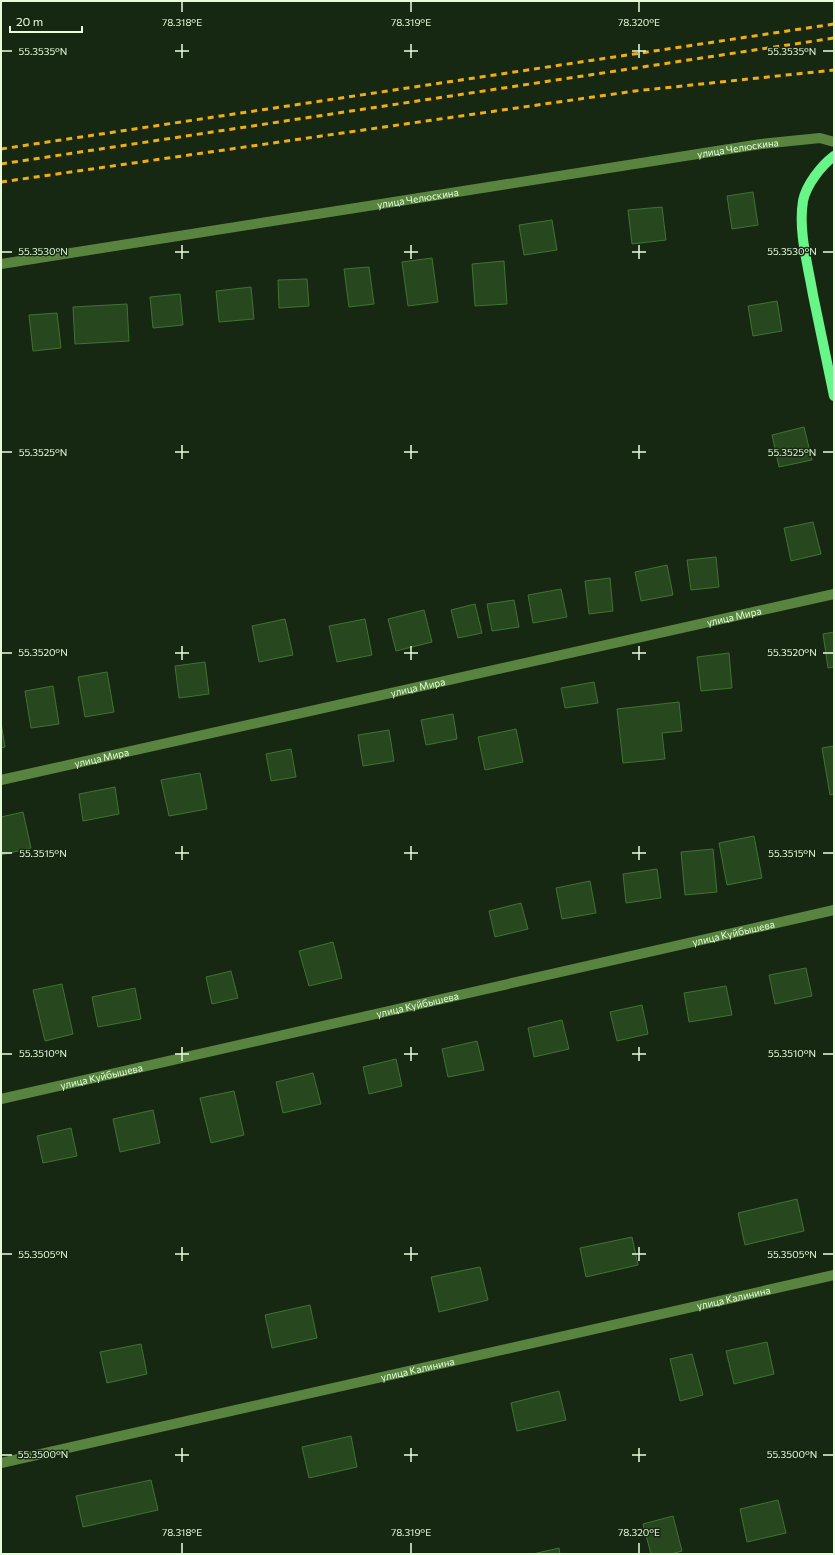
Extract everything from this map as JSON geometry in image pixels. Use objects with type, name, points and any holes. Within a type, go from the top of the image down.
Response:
[{"type":"main road","points":[[834,156],[812,182],[806,192],[803,201],[802,220],[809,273],[834,396]]},
{"type":"street","name":"улица Челюскина","points":[[1,264],[761,144],[820,138],[834,142]]},
{"type":"street","name":"улица Мира","points":[[1,780],[834,594]]},
{"type":"street","name":"улица Куйбышева","points":[[1,1099],[834,910]]},
{"type":"street","name":"улица Калинина","points":[[1,1463],[834,1275]]},
{"type":"building","points":[[753,192],[758,225],[732,229],[727,196]]},
{"type":"building","points":[[662,207],[666,240],[632,244],[628,210]]},
{"type":"building","points":[[552,220],[557,250],[524,255],[519,225]]},
{"type":"building","points":[[432,258],[438,302],[408,306],[402,262]]},
{"type":"building","points":[[504,261],[507,304],[475,306],[472,264]]},
{"type":"building","points":[[369,267],[374,304],[349,307],[344,269]]},
{"type":"building","points":[[307,279],[309,306],[279,308],[278,280]]},
{"type":"building","points":[[251,287],[254,319],[219,322],[216,291]]},
{"type":"building","points":[[180,294],[183,325],[153,328],[150,297]]},
{"type":"building","points":[[777,301],[782,331],[753,336],[748,306]]},
{"type":"building","points":[[127,304],[129,341],[75,344],[73,307]]},
{"type":"building","points":[[57,313],[61,348],[33,351],[29,315]]},
{"type":"building","points":[[804,427],[812,460],[779,467],[772,435]]},
{"type":"building","points":[[813,522],[821,554],[791,561],[784,528]]},
{"type":"building","points":[[716,557],[719,587],[691,590],[687,560]]},
{"type":"building","points":[[667,565],[673,595],[641,601],[635,572]]},
{"type":"building","points":[[610,578],[613,611],[589,614],[585,581]]},
{"type":"building","points":[[561,589],[567,617],[533,623],[528,595]]},
{"type":"building","points":[[514,600],[519,627],[492,631],[487,604]]},
{"type":"building","points":[[475,604],[482,633],[458,638],[451,610]]},
{"type":"building","points":[[424,610],[432,642],[396,651],[388,619]]},
{"type":"building","points":[[285,619],[293,655],[259,662],[252,626]]},
{"type":"building","points":[[365,619],[372,655],[337,662],[329,626]]},
{"type":"building","points":[[834,632],[834,667],[828,668],[823,634]]},
{"type":"building","points":[[729,653],[732,688],[701,691],[697,657]]},
{"type":"building","points":[[205,662],[209,694],[179,698],[175,666]]},
{"type":"building","points":[[107,672],[114,712],[85,717],[78,677]]},
{"type":"building","points":[[594,682],[598,703],[565,708],[561,688]]},
{"type":"building","points":[[53,686],[59,724],[31,728],[25,691]]},
{"type":"building","points":[[679,702],[682,731],[662,733],[665,759],[623,763],[617,709]]},
{"type":"building","points":[[453,714],[457,739],[426,745],[421,720]]},
{"type":"building","points":[[1,723],[5,747],[1,748]]},
{"type":"building","points":[[516,729],[523,762],[485,770],[478,737]]},
{"type":"building","points":[[389,730],[394,761],[363,766],[358,735]]},
{"type":"building","points":[[834,746],[834,794],[830,795],[822,748]]},
{"type":"building","points":[[291,749],[296,777],[271,781],[266,754]]},
{"type":"building","points":[[200,773],[207,809],[169,816],[161,780]]},
{"type":"building","points":[[115,787],[119,814],[83,821],[79,794]]},
{"type":"building","points":[[23,812],[31,848],[1,855],[1,817]]},
{"type":"building","points":[[754,836],[762,878],[727,885],[719,843]]},
{"type":"building","points":[[713,849],[717,892],[685,895],[681,852]]},
{"type":"building","points":[[657,869],[661,898],[626,903],[623,874]]},
{"type":"building","points":[[590,881],[596,913],[562,919],[556,888]]},
{"type":"building","points":[[521,903],[528,929],[495,937],[489,911]]},
{"type":"building","points":[[333,942],[342,978],[309,986],[299,951]]},
{"type":"building","points":[[806,968],[812,996],[775,1004],[769,975]]},
{"type":"building","points":[[231,971],[238,998],[212,1004],[206,977]]},
{"type":"building","points":[[62,984],[73,1034],[45,1041],[33,990]]},
{"type":"building","points":[[726,986],[732,1015],[689,1022],[684,993]]},
{"type":"building","points":[[135,988],[141,1019],[98,1027],[92,997]]},
{"type":"building","points":[[642,1005],[648,1034],[617,1041],[610,1012]]},
{"type":"building","points":[[562,1020],[569,1049],[534,1057],[528,1028]]},
{"type":"building","points":[[477,1041],[484,1070],[448,1077],[442,1049]]},
{"type":"building","points":[[396,1059],[402,1086],[369,1094],[363,1067]]},
{"type":"building","points":[[313,1073],[321,1104],[283,1113],[276,1082]]},
{"type":"building","points":[[234,1091],[244,1135],[211,1143],[200,1098]]},
{"type":"building","points":[[153,1110],[160,1143],[120,1152],[113,1119]]},
{"type":"building","points":[[71,1128],[77,1156],[43,1163],[37,1136]]},
{"type":"building","points":[[797,1199],[804,1231],[745,1245],[738,1213]]},
{"type":"building","points":[[632,1237],[638,1265],[586,1277],[580,1248]]},
{"type":"building","points":[[480,1267],[488,1300],[439,1312],[431,1277]]},
{"type":"building","points":[[310,1305],[317,1338],[272,1348],[265,1315]]},
{"type":"building","points":[[767,1342],[774,1374],[734,1384],[726,1351]]},
{"type":"building","points":[[141,1344],[147,1374],[107,1383],[100,1352]]},
{"type":"building","points":[[692,1354],[703,1395],[680,1401],[670,1359]]},
{"type":"building","points":[[559,1391],[566,1420],[517,1431],[511,1403]]},
{"type":"building","points":[[351,1436],[357,1467],[309,1478],[302,1447]]},
{"type":"building","points":[[151,1480],[158,1510],[83,1527],[76,1496]]},
{"type":"building","points":[[778,1500],[786,1533],[747,1542],[740,1509]]},
{"type":"building","points":[[673,1516],[682,1551],[671,1554],[651,1554],[643,1524]]},
{"type":"building","points":[[559,1548],[560,1554],[533,1554]]},
{"type":"railway","points":[[1,149],[834,24]]},
{"type":"railway","points":[[1,164],[834,38]]},
{"type":"railway","points":[[1,182],[635,91],[834,70]]}]
